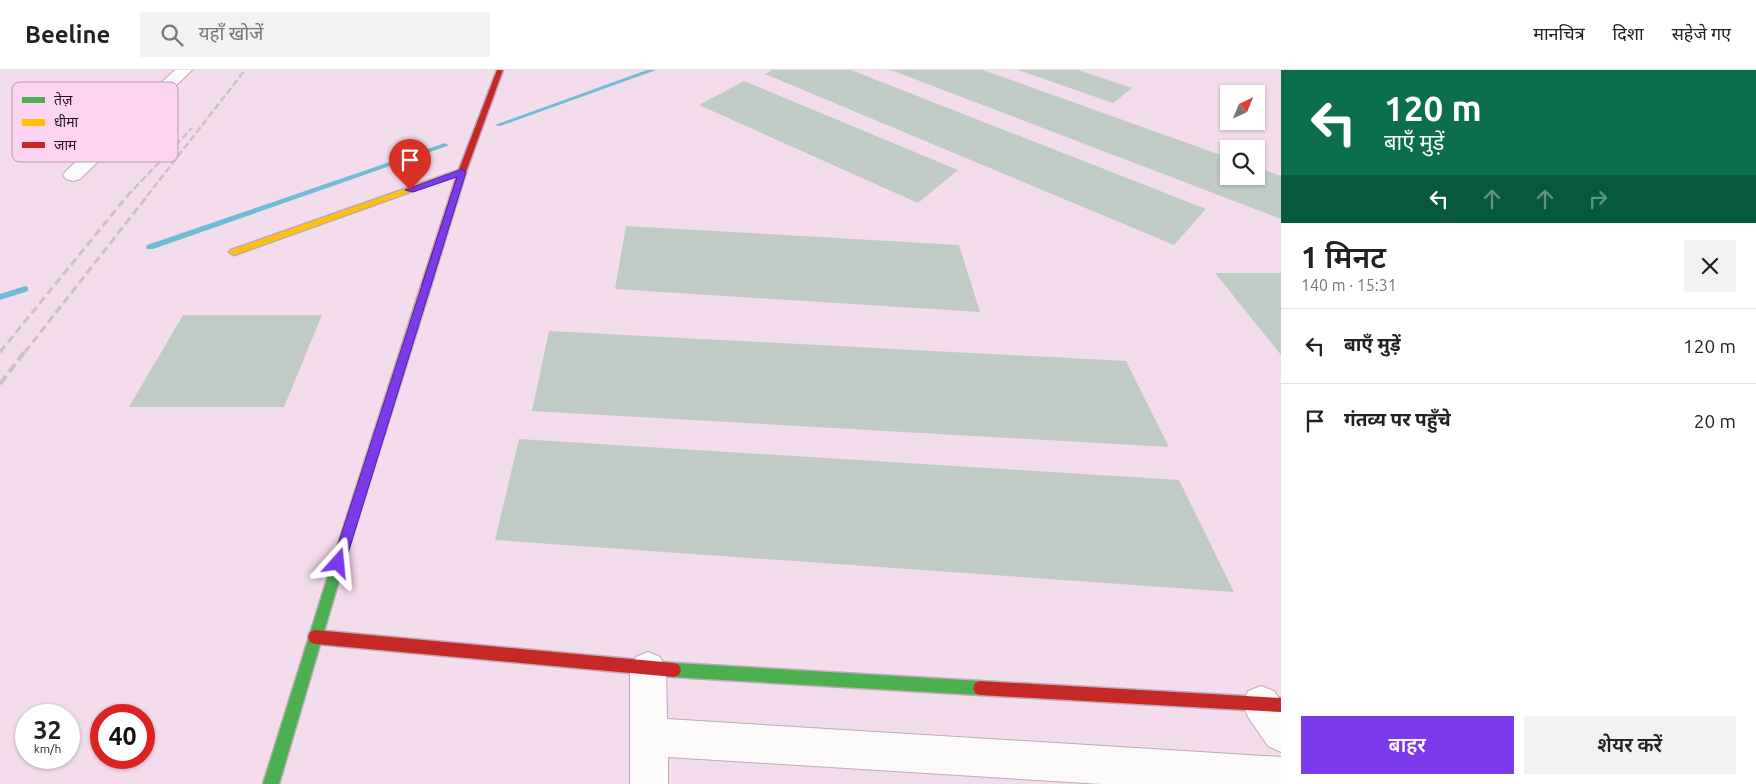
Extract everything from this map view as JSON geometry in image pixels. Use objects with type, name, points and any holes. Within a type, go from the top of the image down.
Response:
[{"type":"street","points":[[171,82],[184,70]]},
{"type":"street","points":[[270,784],[462,172],[500,70]]},
{"type":"street","points":[[73,174],[86,162]]},
{"type":"street","points":[[234,252],[462,172]]},
{"type":"street","points":[[315,638],[648,669],[1271,704],[1281,733]]},
{"type":"street","points":[[648,669],[649,784]]},
{"type":"street","points":[[649,737],[1281,776]]},
{"type":"building","points":[[772,70],[851,70],[1206,209],[1174,245],[765,74]]},
{"type":"building","points":[[891,70],[983,70],[1220,155],[1220,185],[1265,185],[1265,170],[1281,176],[1281,219]]},
{"type":"building","points":[[1018,70],[1078,70],[1132,88],[1113,103]]},
{"type":"building","points":[[744,81],[958,170],[918,203],[699,105]]},
{"type":"building","points":[[626,226],[959,245],[980,312],[615,289]]},
{"type":"building","points":[[1215,273],[1281,273],[1281,355]]},
{"type":"building","points":[[183,315],[322,315],[284,407],[129,407]]},
{"type":"building","points":[[549,331],[1126,361],[1169,447],[532,411]]},
{"type":"building","points":[[519,439],[1179,480],[1234,592],[495,540]]},
{"type":"waterway","points":[[498,125],[653,70]]},
{"type":"waterway","points":[[150,247],[445,145]]},
{"type":"waterway","points":[[0,297],[25,289]]},
{"type":"railway","points":[[178,156],[245,70]]},
{"type":"railway","points":[[178,143],[192,128]]},
{"type":"railway","points":[[127,196],[160,162]]},
{"type":"railway","points":[[147,196],[173,162]]},
{"type":"railway","points":[[1,350],[0,352],[128,195]]},
{"type":"railway","points":[[25,352],[148,195]]},
{"type":"railway","points":[[0,384],[26,350]]},
{"type":"traffic: fast","points":[[271,784],[339,560]]},
{"type":"traffic: fast","points":[[674,670],[980,688]]},
{"type":"traffic: slow","points":[[234,252],[462,172]]},
{"type":"traffic: slow","points":[[339,560],[426,286]]},
{"type":"traffic: jam","points":[[426,286],[462,172],[500,70]]},
{"type":"traffic: jam","points":[[315,637],[674,670]]},
{"type":"traffic: jam","points":[[980,688],[1281,705]]},
{"type":"route","points":[[338,563],[462,172],[410,190]]}]
